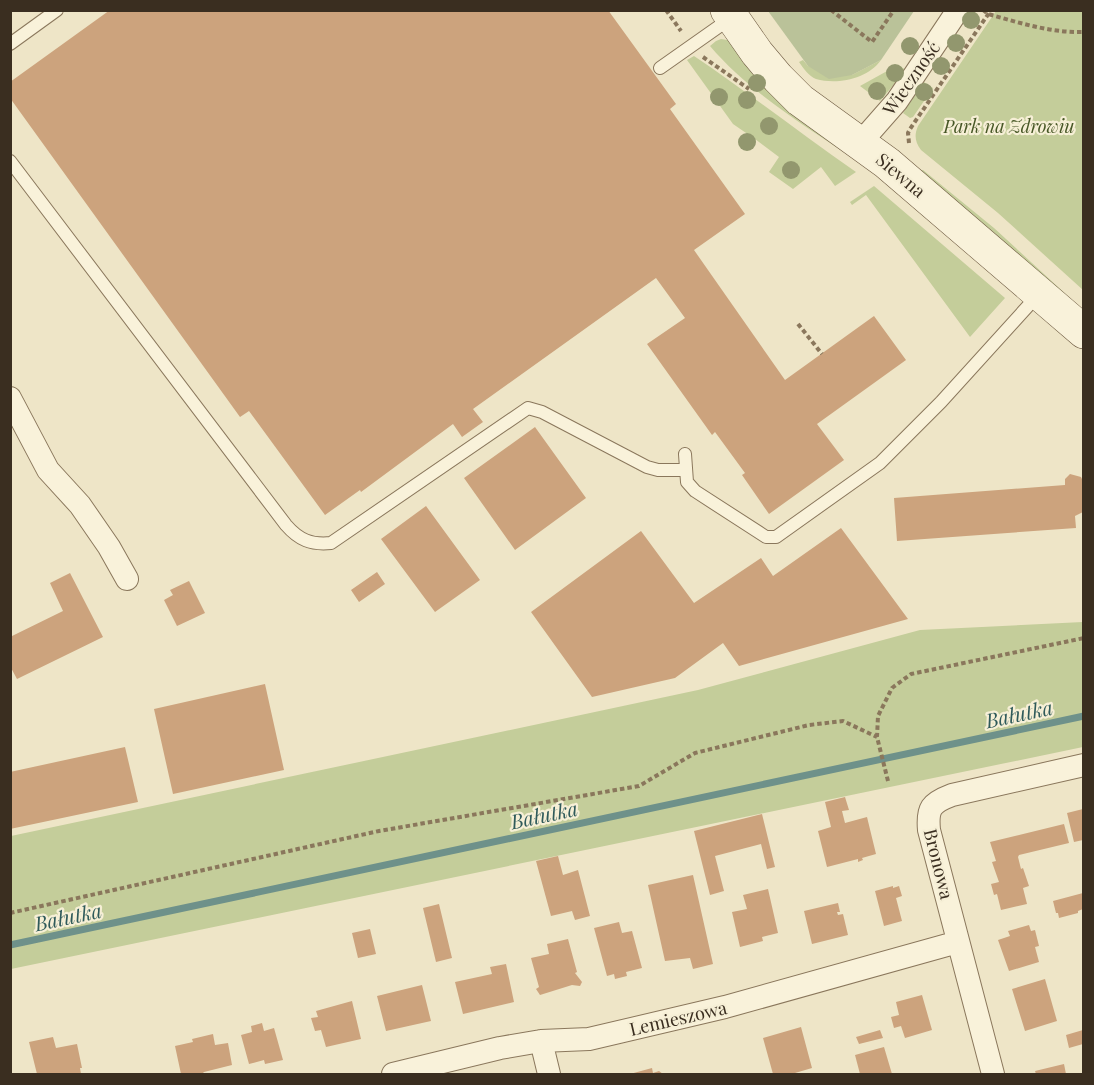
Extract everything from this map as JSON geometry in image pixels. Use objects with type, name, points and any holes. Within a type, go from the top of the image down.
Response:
[{"type":"street","name":"Wieczność","points":[[861,142],[897,101],[958,10]]},
{"type":"street","name":"Siewna","points":[[730,14],[757,53],[794,95],[822,118],[861,142],[906,178],[1083,332]]},
{"type":"street","points":[[10,398],[48,470],[80,505],[109,547],[127,579]]},
{"type":"street","name":"Bronowa","points":[[993,1074],[929,830],[928,819],[931,808],[934,803],[952,795],[1083,765]]},
{"type":"street","name":"Lemieszowa","points":[[393,1074],[500,1048],[541,1041],[589,1039],[725,1007],[958,942]]},
{"type":"street","points":[[541,1041],[549,1074]]},
{"type":"lane","points":[[10,44],[57,10]]},
{"type":"lane","points":[[660,68],[730,14]]},
{"type":"lane","points":[[10,161],[286,525],[295,536],[309,543],[331,543],[528,408],[542,411],[646,467],[658,470],[686,470]]},
{"type":"lane","points":[[684,454],[687,482],[695,491],[766,537],[776,537],[880,463],[941,402],[1039,294]]},
{"type":"path","points":[[831,10],[872,42],[894,10]]},
{"type":"path","points":[[983,10],[1039,28],[1083,32]]},
{"type":"path","points":[[908,134],[989,12]]},
{"type":"path","points":[[798,324],[822,354]]},
{"type":"path","points":[[888,781],[877,737],[878,716],[891,688],[911,674],[1083,638]]},
{"type":"path","points":[[10,913],[379,831],[639,786],[695,753],[808,725],[843,721],[877,737]]},
{"type":"green space","points":[[768,11],[914,11],[881,60],[852,75],[829,79],[808,66]]},
{"type":"green space","name":"Park na Zdrowiu","points":[[996,11],[1083,11],[1083,290],[998,213],[921,150],[916,141],[918,126]]},
{"type":"green space","points":[[721,39],[733,41],[854,159],[778,107],[725,63],[710,46]]},
{"type":"green space","points":[[694,56],[856,172],[835,186],[821,167],[793,189],[769,172],[779,157],[755,139],[749,148],[743,143],[749,135],[733,124],[687,60]]},
{"type":"green space","points":[[803,60],[808,66],[852,75],[881,60],[868,72],[852,79],[824,81],[811,76],[804,69],[799,62]]},
{"type":"green space","points":[[898,65],[906,70],[880,101],[860,86]]},
{"type":"green space","points":[[924,82],[933,88],[910,118],[903,113]]},
{"type":"green space","points":[[923,170],[994,228],[1083,310],[1083,315],[920,171]]},
{"type":"green space","points":[[874,186],[1005,298],[970,337],[866,195],[852,205],[850,202]]},
{"type":"green space","points":[[1083,622],[1083,747],[11,969],[11,836],[698,690],[920,630]]},
{"type":"building","points":[[110,10],[608,10],[676,104],[670,109],[745,214],[694,250],[785,380],[874,316],[906,360],[817,424],[844,460],[769,514],[742,475],[745,473],[715,432],[712,435],[647,344],[685,318],[656,278],[473,409],[483,422],[462,437],[453,424],[361,492],[360,490],[325,515],[249,411],[240,417],[10,98],[10,82]]},
{"type":"building","points":[[535,427],[586,498],[515,550],[464,478]]},
{"type":"building","points":[[1070,474],[1081,477],[1083,481],[1083,512],[1075,516],[1076,528],[897,541],[894,498],[1065,485],[1065,479]]},
{"type":"building","points":[[426,506],[480,580],[435,612],[381,539]]},
{"type":"building","points":[[841,528],[908,619],[739,666],[723,643],[675,678],[592,697],[531,612],[641,531],[694,603],[761,558],[773,576]]},
{"type":"building","points":[[377,572],[385,584],[359,602],[351,590]]},
{"type":"building","points":[[70,573],[103,637],[17,679],[10,666],[10,637],[63,611],[50,583]]},
{"type":"building","points":[[189,581],[205,613],[177,626],[164,600],[173,595],[170,590]]},
{"type":"building","points":[[265,684],[284,770],[173,794],[154,709]]},
{"type":"building","points":[[125,747],[138,802],[10,829],[10,772]]},
{"type":"building","points":[[845,797],[849,810],[842,811],[845,823],[867,817],[876,854],[862,858],[863,860],[858,862],[858,859],[827,867],[818,831],[831,827],[825,802]]},
{"type":"building","points":[[1083,809],[1083,840],[1074,842],[1067,813]]},
{"type":"building","points":[[762,814],[775,867],[767,869],[761,844],[715,856],[724,891],[710,895],[694,831]]},
{"type":"building","points":[[1064,824],[1069,843],[1019,855],[1021,869],[1023,868],[1029,886],[1023,888],[1027,904],[1001,910],[997,894],[994,895],[991,884],[999,882],[992,862],[996,861],[990,842]]},
{"type":"building","points":[[558,856],[563,875],[578,870],[590,916],[575,920],[572,911],[551,916],[536,861]]},
{"type":"building","points":[[693,875],[713,964],[693,969],[690,958],[665,961],[648,885]]},
{"type":"building","points":[[893,886],[893,888],[899,886],[902,896],[896,898],[902,921],[884,926],[875,891]]},
{"type":"building","points":[[768,889],[778,933],[762,937],[763,941],[740,947],[732,912],[747,909],[743,895]]},
{"type":"building","points":[[1083,893],[1083,909],[1078,913],[1059,918],[1053,901]]},
{"type":"building","points":[[838,903],[840,912],[837,912],[838,915],[843,914],[848,935],[812,944],[804,911]]},
{"type":"building","points":[[439,904],[452,958],[436,962],[423,908]]},
{"type":"building","points":[[619,922],[622,933],[632,931],[642,968],[626,972],[627,976],[615,979],[614,974],[607,976],[594,928]]},
{"type":"building","points":[[1029,925],[1031,931],[1035,930],[1039,946],[1035,947],[1039,962],[1009,971],[998,940],[1010,936],[1008,931]]},
{"type":"building","points":[[370,929],[376,954],[358,958],[352,933]]},
{"type":"building","points":[[568,939],[577,972],[575,973],[582,982],[580,986],[572,985],[540,995],[536,989],[539,987],[531,958],[549,954],[547,944]]},
{"type":"building","points":[[506,964],[514,1002],[463,1014],[455,982],[492,974],[490,967]]},
{"type":"building","points":[[1045,979],[1057,1021],[1025,1031],[1012,989]]},
{"type":"building","points":[[422,985],[431,1021],[386,1031],[377,996]]},
{"type":"building","points":[[922,995],[932,1030],[905,1038],[901,1026],[894,1028],[891,1017],[899,1015],[896,1002]]},
{"type":"building","points":[[352,1001],[361,1039],[326,1047],[321,1030],[315,1031],[311,1018],[318,1017],[316,1011]]},
{"type":"building","points":[[262,1023],[264,1031],[274,1028],[283,1060],[265,1064],[264,1060],[249,1064],[241,1035],[252,1032],[251,1026]]},
{"type":"building","points":[[801,1027],[812,1068],[795,1074],[773,1074],[763,1038]]},
{"type":"building","points":[[880,1030],[883,1038],[859,1044],[856,1037]]},
{"type":"building","points":[[1083,1030],[1083,1044],[1069,1048],[1066,1035]]},
{"type":"building","points":[[213,1034],[215,1045],[228,1043],[232,1065],[202,1074],[181,1074],[175,1046]]},
{"type":"building","points":[[53,1037],[56,1048],[77,1044],[81,1074],[37,1074],[29,1042]]},
{"type":"building","points":[[884,1047],[892,1074],[860,1074],[855,1055]]},
{"type":"building","points":[[1064,1064],[1066,1074],[1036,1074],[1035,1071]]},
{"type":"building","points":[[652,1068],[653,1073],[659,1071],[663,1074],[630,1074]]},
{"type":"waterway","name":"Bałutka","points":[[10,945],[1084,716]]}]
